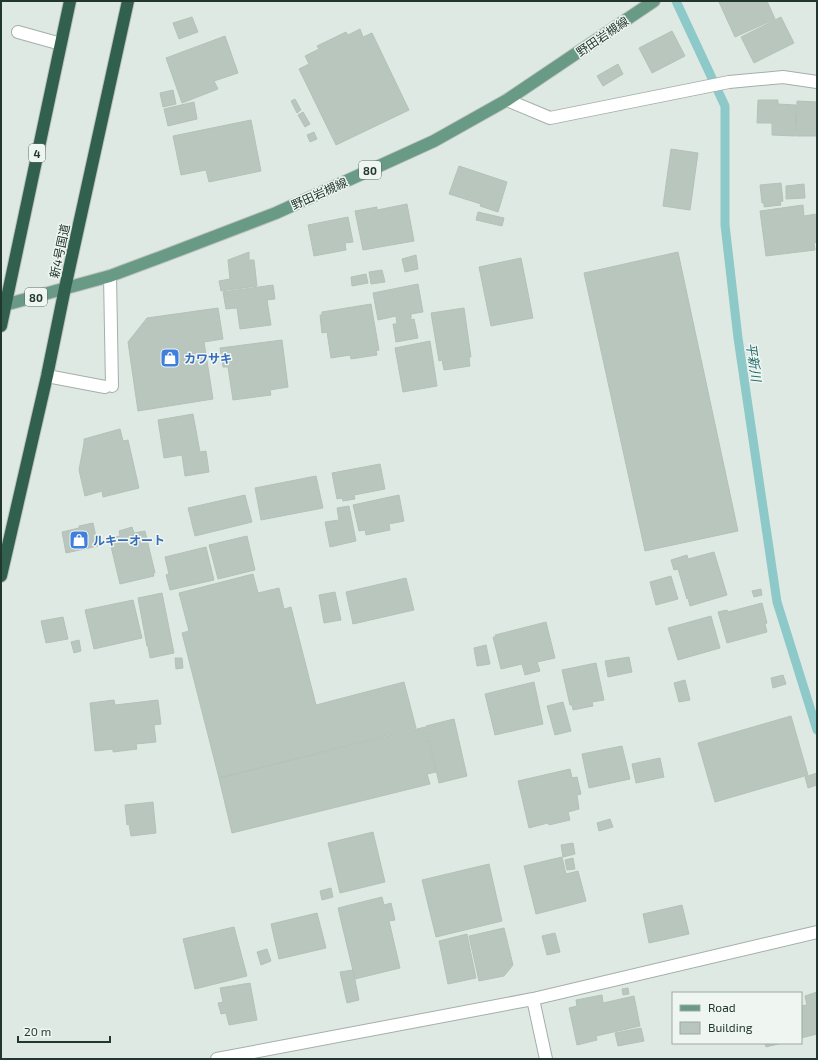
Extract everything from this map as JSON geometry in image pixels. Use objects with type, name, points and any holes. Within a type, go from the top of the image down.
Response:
[{"type":"highway","name":"4","points":[[1,326],[3,306],[70,1]]},
{"type":"highway","name":"新4号国道","points":[[1,576],[47,376],[128,1]]},
{"type":"main road","name":"野田岩槻線","points":[[3,306],[110,276],[283,209],[434,141],[507,100],[652,2]]},
{"type":"street","points":[[18,32],[61,44]]},
{"type":"street","points":[[507,100],[550,118],[729,82],[783,77],[817,82]]},
{"type":"street","points":[[47,376],[109,386],[110,276]]},
{"type":"street","points":[[217,1059],[533,999],[817,932]]},
{"type":"street","points":[[533,999],[546,1059]]},
{"type":"building","points":[[767,1],[775,19],[735,37],[719,2]]},
{"type":"building","points":[[192,17],[198,32],[179,39],[173,23]]},
{"type":"building","points":[[781,17],[794,43],[754,63],[741,37]]},
{"type":"building","points":[[360,29],[363,37],[372,33],[409,110],[336,145],[299,69],[309,64],[305,56],[319,49],[317,46],[346,32],[348,35]]},
{"type":"building","points":[[672,31],[685,56],[652,73],[639,48]]},
{"type":"building","points":[[225,36],[238,73],[214,81],[218,89],[182,103],[166,58]]},
{"type":"building","points":[[618,64],[623,74],[603,86],[597,76]]},
{"type":"building","points":[[173,90],[176,104],[163,107],[160,93]]},
{"type":"building","points":[[295,99],[301,110],[297,113],[291,101]]},
{"type":"building","points":[[758,100],[778,100],[778,104],[796,105],[795,136],[772,135],[772,123],[757,123]]},
{"type":"building","points":[[797,101],[817,102],[817,136],[796,136]]},
{"type":"building","points":[[194,102],[197,119],[168,126],[164,109]]},
{"type":"building","points":[[303,112],[310,124],[305,127],[298,115]]},
{"type":"building","points":[[251,120],[261,171],[209,182],[206,170],[181,175],[173,136]]},
{"type":"building","points":[[314,132],[317,139],[310,142],[307,135]]},
{"type":"building","points":[[671,149],[698,153],[690,210],[663,206]]},
{"type":"building","points":[[459,166],[507,182],[498,212],[480,206],[481,204],[449,194]]},
{"type":"building","points":[[781,183],[783,201],[780,202],[781,205],[764,207],[764,203],[762,203],[760,185]]},
{"type":"building","points":[[804,184],[805,198],[786,199],[786,186]]},
{"type":"building","points":[[407,204],[414,241],[363,250],[355,211],[377,207],[377,210]]},
{"type":"building","points":[[803,205],[804,216],[817,214],[817,242],[814,243],[815,250],[766,256],[760,211]]},
{"type":"building","points":[[478,212],[504,218],[502,226],[476,220]]},
{"type":"building","points":[[348,217],[353,242],[345,243],[346,250],[314,256],[308,225]]},
{"type":"building","points":[[249,252],[249,260],[254,260],[257,286],[221,291],[219,281],[230,279],[228,260]]},
{"type":"building","points":[[678,252],[738,531],[645,551],[584,273]]},
{"type":"building","points":[[416,255],[418,269],[405,272],[402,259]]},
{"type":"building","points":[[521,258],[533,318],[491,326],[479,267]]},
{"type":"building","points":[[382,270],[385,282],[371,284],[369,272]]},
{"type":"building","points":[[366,274],[368,283],[352,286],[351,277]]},
{"type":"building","points":[[418,284],[423,312],[411,314],[411,320],[414,319],[418,338],[396,342],[393,324],[397,324],[396,316],[378,320],[373,293]]},
{"type":"building","points":[[273,285],[275,299],[267,300],[271,325],[240,329],[237,308],[226,309],[223,292]]},
{"type":"building","points":[[371,304],[379,350],[376,351],[377,355],[351,359],[350,355],[331,358],[327,332],[322,333],[320,315],[322,315],[322,312]]},
{"type":"building","points":[[218,308],[223,339],[204,342],[213,399],[138,411],[128,342],[147,318]]},
{"type":"building","points":[[464,308],[471,357],[469,357],[470,366],[444,370],[442,360],[439,361],[431,313]]},
{"type":"building","points":[[282,340],[288,387],[270,390],[271,395],[233,400],[228,367],[223,367],[220,348]]},
{"type":"building","points":[[430,341],[437,386],[403,392],[395,348]]},
{"type":"building","points":[[193,414],[200,452],[206,451],[209,472],[185,476],[182,455],[164,458],[158,420]]},
{"type":"building","points":[[120,429],[123,441],[128,440],[139,488],[103,497],[102,491],[85,496],[79,470],[84,439]]},
{"type":"building","points":[[380,464],[385,489],[354,495],[355,499],[343,501],[342,498],[337,499],[332,473]]},
{"type":"building","points":[[316,476],[323,508],[261,520],[255,488]]},
{"type":"building","points":[[245,495],[252,522],[195,536],[188,508]]},
{"type":"building","points":[[399,495],[404,521],[389,524],[390,530],[366,535],[365,530],[359,531],[353,505]]},
{"type":"building","points":[[349,506],[356,541],[330,547],[325,522],[339,520],[337,508]]},
{"type":"building","points":[[93,523],[98,546],[66,553],[62,532]]},
{"type":"building","points":[[132,527],[134,533],[145,531],[155,573],[153,573],[154,576],[120,584],[109,538],[120,536],[119,531]]},
{"type":"building","points":[[247,536],[255,570],[218,579],[209,545]]},
{"type":"building","points":[[206,547],[214,580],[170,590],[166,575],[169,574],[165,557]]},
{"type":"building","points":[[714,552],[727,595],[690,606],[678,569],[674,570],[671,560],[687,555],[688,559]]},
{"type":"building","points":[[253,574],[258,593],[279,588],[284,609],[291,607],[316,705],[404,682],[416,728],[219,778],[182,633],[189,631],[179,593]]},
{"type":"building","points":[[671,576],[678,599],[656,605],[650,582]]},
{"type":"building","points":[[406,578],[414,610],[353,624],[346,592]]},
{"type":"building","points":[[761,589],[762,595],[754,597],[752,591]]},
{"type":"building","points":[[335,592],[341,620],[324,623],[319,595]]},
{"type":"building","points":[[162,593],[174,653],[150,658],[138,598]]},
{"type":"building","points":[[133,600],[142,638],[94,649],[85,610]]},
{"type":"building","points":[[762,603],[767,623],[765,624],[767,632],[727,643],[718,612],[727,610],[728,612]]},
{"type":"building","points":[[711,616],[720,648],[678,660],[668,628]]},
{"type":"building","points":[[63,617],[68,639],[46,643],[41,621]]},
{"type":"building","points":[[546,622],[555,658],[537,662],[540,671],[525,675],[522,664],[501,669],[493,637],[496,637],[495,635]]},
{"type":"building","points":[[79,640],[81,651],[74,653],[71,642]]},
{"type":"building","points":[[486,645],[490,664],[477,666],[474,648]]},
{"type":"building","points":[[629,657],[632,672],[608,677],[605,661]]},
{"type":"building","points":[[175,658],[182,658],[183,668],[176,669]]},
{"type":"building","points":[[596,663],[604,700],[592,702],[593,706],[573,710],[572,705],[570,705],[562,670]]},
{"type":"building","points":[[783,675],[786,684],[773,688],[771,678]]},
{"type":"building","points":[[685,680],[690,700],[679,702],[674,683]]},
{"type":"building","points":[[534,682],[543,724],[495,735],[485,694]]},
{"type":"building","points":[[114,700],[115,705],[158,700],[161,724],[154,725],[156,742],[136,744],[137,749],[113,752],[113,749],[95,751],[90,703]]},
{"type":"building","points":[[563,702],[571,731],[555,735],[547,706]]},
{"type":"building","points":[[791,716],[808,775],[715,802],[698,743]]},
{"type":"building","points":[[454,719],[467,776],[439,783],[426,726]]},
{"type":"building","points":[[425,727],[436,772],[427,774],[430,784],[232,833],[219,778]]},
{"type":"building","points":[[622,746],[630,779],[589,788],[582,754]]},
{"type":"building","points":[[660,758],[664,777],[636,783],[632,764]]},
{"type":"building","points":[[570,769],[572,778],[577,777],[581,794],[577,795],[579,809],[568,812],[570,820],[549,825],[548,823],[529,828],[518,781]]},
{"type":"building","points":[[817,773],[817,785],[808,788],[805,777]]},
{"type":"building","points":[[153,802],[156,833],[131,836],[129,824],[127,825],[125,805]]},
{"type":"building","points":[[610,819],[613,827],[599,831],[597,823]]},
{"type":"building","points":[[373,832],[385,882],[340,893],[328,843]]},
{"type":"building","points":[[573,843],[575,854],[563,857],[561,845]]},
{"type":"building","points":[[562,857],[566,874],[578,871],[586,901],[536,914],[524,866]]},
{"type":"building","points":[[573,858],[575,869],[567,870],[565,860]]},
{"type":"building","points":[[489,864],[502,921],[436,937],[422,880]]},
{"type":"building","points":[[331,888],[333,897],[322,900],[320,891]]},
{"type":"building","points":[[382,897],[384,905],[391,903],[395,920],[389,921],[400,968],[355,979],[338,908]]},
{"type":"building","points":[[682,905],[689,934],[649,943],[643,914]]},
{"type":"building","points":[[317,913],[326,948],[279,959],[271,924]]},
{"type":"building","points":[[234,927],[247,976],[195,989],[183,939]]},
{"type":"building","points":[[504,928],[513,965],[504,976],[479,981],[469,936]]},
{"type":"building","points":[[555,933],[560,952],[547,955],[542,936]]},
{"type":"building","points":[[467,934],[476,978],[448,984],[439,941]]},
{"type":"building","points":[[267,949],[271,961],[261,965],[257,952]]},
{"type":"building","points":[[353,970],[359,1000],[347,1003],[340,972]]},
{"type":"building","points":[[250,983],[257,1020],[229,1025],[226,1013],[221,1014],[218,1003],[223,1002],[220,988]]},
{"type":"building","points":[[628,988],[629,994],[623,995],[622,989]]},
{"type":"building","points":[[817,992],[817,1034],[802,1038],[802,1006],[807,1005],[805,996]]},
{"type":"building","points":[[602,995],[603,1003],[634,996],[640,1026],[596,1036],[597,1040],[577,1045],[569,1008],[577,1006],[576,1000]]},
{"type":"building","points":[[641,1028],[644,1041],[618,1046],[615,1033]]},
{"type":"building","points":[[765,1044],[778,1044],[766,1047]]},
{"type":"waterway","name":"平新川","points":[[676,1],[725,106],[725,225],[738,338],[777,602],[817,730]]},
{"type":"place","name":"カワサキ","points":[[170,358]]},
{"type":"place","name":"ルキーオート","points":[[79,540]]}]
